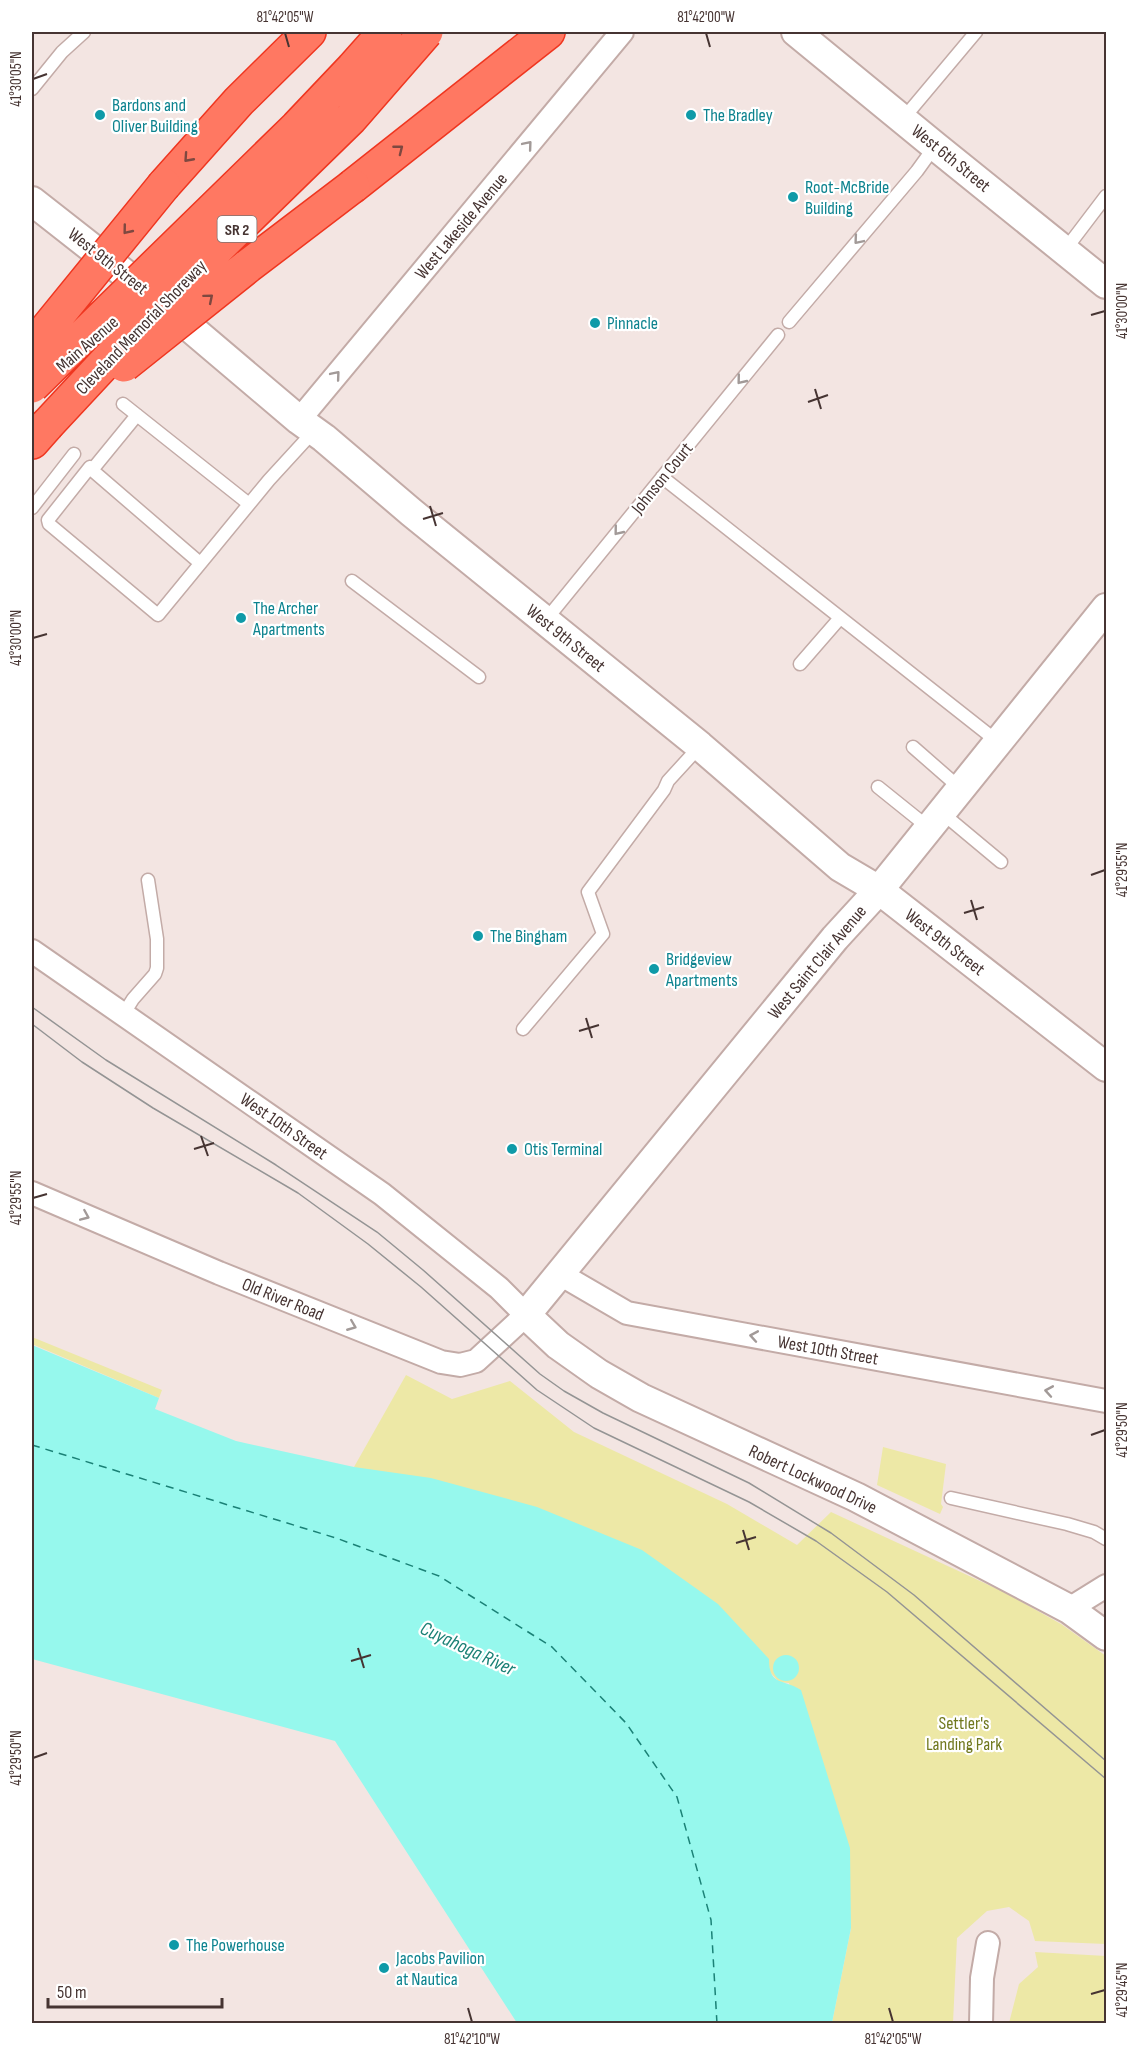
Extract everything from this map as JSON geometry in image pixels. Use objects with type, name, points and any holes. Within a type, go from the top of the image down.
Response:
[{"type":"highway","points":[[32,347],[165,185],[239,101],[292,32]]},
{"type":"highway","points":[[239,101],[309,32]]},
{"type":"highway","name":"Cleveland Memorial Shoreway","points":[[32,386],[297,127],[385,32]]},
{"type":"highway","name":"Cleveland Memorial Shoreway","points":[[50,438],[157,307],[351,118],[426,32]]},
{"type":"highway","points":[[50,438],[537,40]]},
{"type":"street","points":[[148,292],[321,124],[386,51],[410,32]]},
{"type":"street","name":"West Lakeside Avenue","points":[[306,426],[622,32]]},
{"type":"street","name":"West 6th Street","points":[[796,32],[1107,284]]},
{"type":"street","name":"West 9th Street","points":[[32,201],[148,292],[306,426],[324,438],[411,512],[700,746],[840,867],[879,890],[1107,1067]]},
{"type":"street","name":"Main Avenue","points":[[32,394],[69,357],[148,292]]},
{"type":"street","name":"Main Avenue","points":[[50,438],[87,364],[148,292]]},
{"type":"street","name":"West Saint Clair Avenue","points":[[526,1315],[835,938],[879,890],[1107,608]]},
{"type":"street","name":"West 10th Street","points":[[32,951],[382,1194],[499,1288],[526,1315]]},
{"type":"street","name":"Old River Road","points":[[32,1193],[219,1273],[441,1362],[460,1365],[476,1360],[526,1315]]},
{"type":"street","name":"West 10th Street","points":[[560,1274],[627,1313],[1107,1401]]},
{"type":"street","name":"Robert Lockwood Drive","points":[[526,1315],[550,1340],[598,1374],[641,1398],[856,1497],[1069,1609],[1107,1636]]},
{"type":"street","points":[[1069,1609],[1107,1586]]},
{"type":"street","points":[[981,2024],[982,1978],[988,1943]]},
{"type":"lane","points":[[32,89],[62,52],[84,32]]},
{"type":"lane","points":[[903,119],[976,32]]},
{"type":"lane","points":[[789,322],[917,171],[935,146]]},
{"type":"lane","points":[[1065,250],[1107,196]]},
{"type":"lane","name":"Johnson Court","points":[[545,621],[778,335]]},
{"type":"lane","points":[[123,404],[249,504]]},
{"type":"lane","points":[[137,415],[48,520],[49,524],[158,615],[269,480],[306,426]]},
{"type":"lane","points":[[32,508],[50,438],[91,468],[200,563]]},
{"type":"lane","points":[[662,477],[998,742]]},
{"type":"lane","points":[[352,581],[479,677]]},
{"type":"lane","points":[[800,664],[840,618]]},
{"type":"lane","points":[[523,1029],[603,934],[588,892],[664,790],[668,781],[700,746]]},
{"type":"lane","points":[[913,747],[961,789]]},
{"type":"lane","points":[[878,787],[1001,862]]},
{"type":"lane","points":[[123,1015],[133,999],[155,974],[157,968],[157,939],[148,880]]},
{"type":"lane","points":[[951,1498],[1067,1524],[1094,1532],[1107,1539]]},
{"type":"green space","points":[[32,1337],[162,1390],[159,1398],[32,1344]]},
{"type":"green space","name":"Settler's Landing Park","points":[[406,1375],[452,1399],[510,1381],[574,1432],[727,1504],[797,1545],[831,1512],[1006,1593],[1061,1624],[1106,1656],[1106,1944],[1035,1941],[1029,1921],[1009,1907],[987,1911],[957,1938],[953,2023],[832,2023],[851,1928],[789,1683],[779,1682],[769,1671],[354,1467]]},
{"type":"green space","points":[[883,1447],[946,1464],[941,1504],[943,1507],[940,1514],[877,1485]]},
{"type":"green space","points":[[1035,1952],[1106,1956],[1106,2023],[1009,2023],[1019,1984],[1038,1967]]},
{"type":"water","name":"Cuyahoga River","points":[[32,1345],[159,1398],[155,1409],[236,1441],[354,1467],[431,1478],[537,1507],[642,1550],[718,1604],[769,1659],[771,1674],[774,1678],[801,1690],[850,1848],[851,1928],[832,2023],[517,2023],[335,1741],[32,1659]]},
{"type":"water","points":[[786,1655],[795,1659],[799,1668],[795,1677],[786,1681],[777,1677],[773,1668],[777,1659]]},
{"type":"ferry route","points":[[32,1445],[336,1538],[439,1576],[552,1647],[626,1723],[677,1797],[711,1920],[717,2024]]},
{"type":"tram line","points":[[32,1007],[106,1060],[276,1165],[377,1232],[540,1374],[564,1391],[603,1413],[749,1483],[831,1533],[914,1595],[1106,1761]]},
{"type":"tram line","points":[[32,1024],[82,1062],[153,1108],[298,1193],[368,1244],[421,1287],[537,1390],[594,1428],[749,1502],[816,1541],[887,1592],[1106,1779]]},
{"type":"place","name":"Bardons and Oliver Building","points":[[100,115]]},
{"type":"place","name":"The Bradley","points":[[691,115]]},
{"type":"place","name":"Root-McBride Building","points":[[793,197]]},
{"type":"place","name":"Pinnacle","points":[[595,323]]},
{"type":"place","name":"The Archer Apartments","points":[[241,618]]},
{"type":"place","name":"The Bingham","points":[[478,936]]},
{"type":"place","name":"Bridgeview Apartments","points":[[654,969]]},
{"type":"place","name":"Otis Terminal","points":[[512,1149]]},
{"type":"place","name":"The Powerhouse","points":[[174,1945]]},
{"type":"place","name":"Jacobs Pavilion at Nautica","points":[[384,1968]]}]
